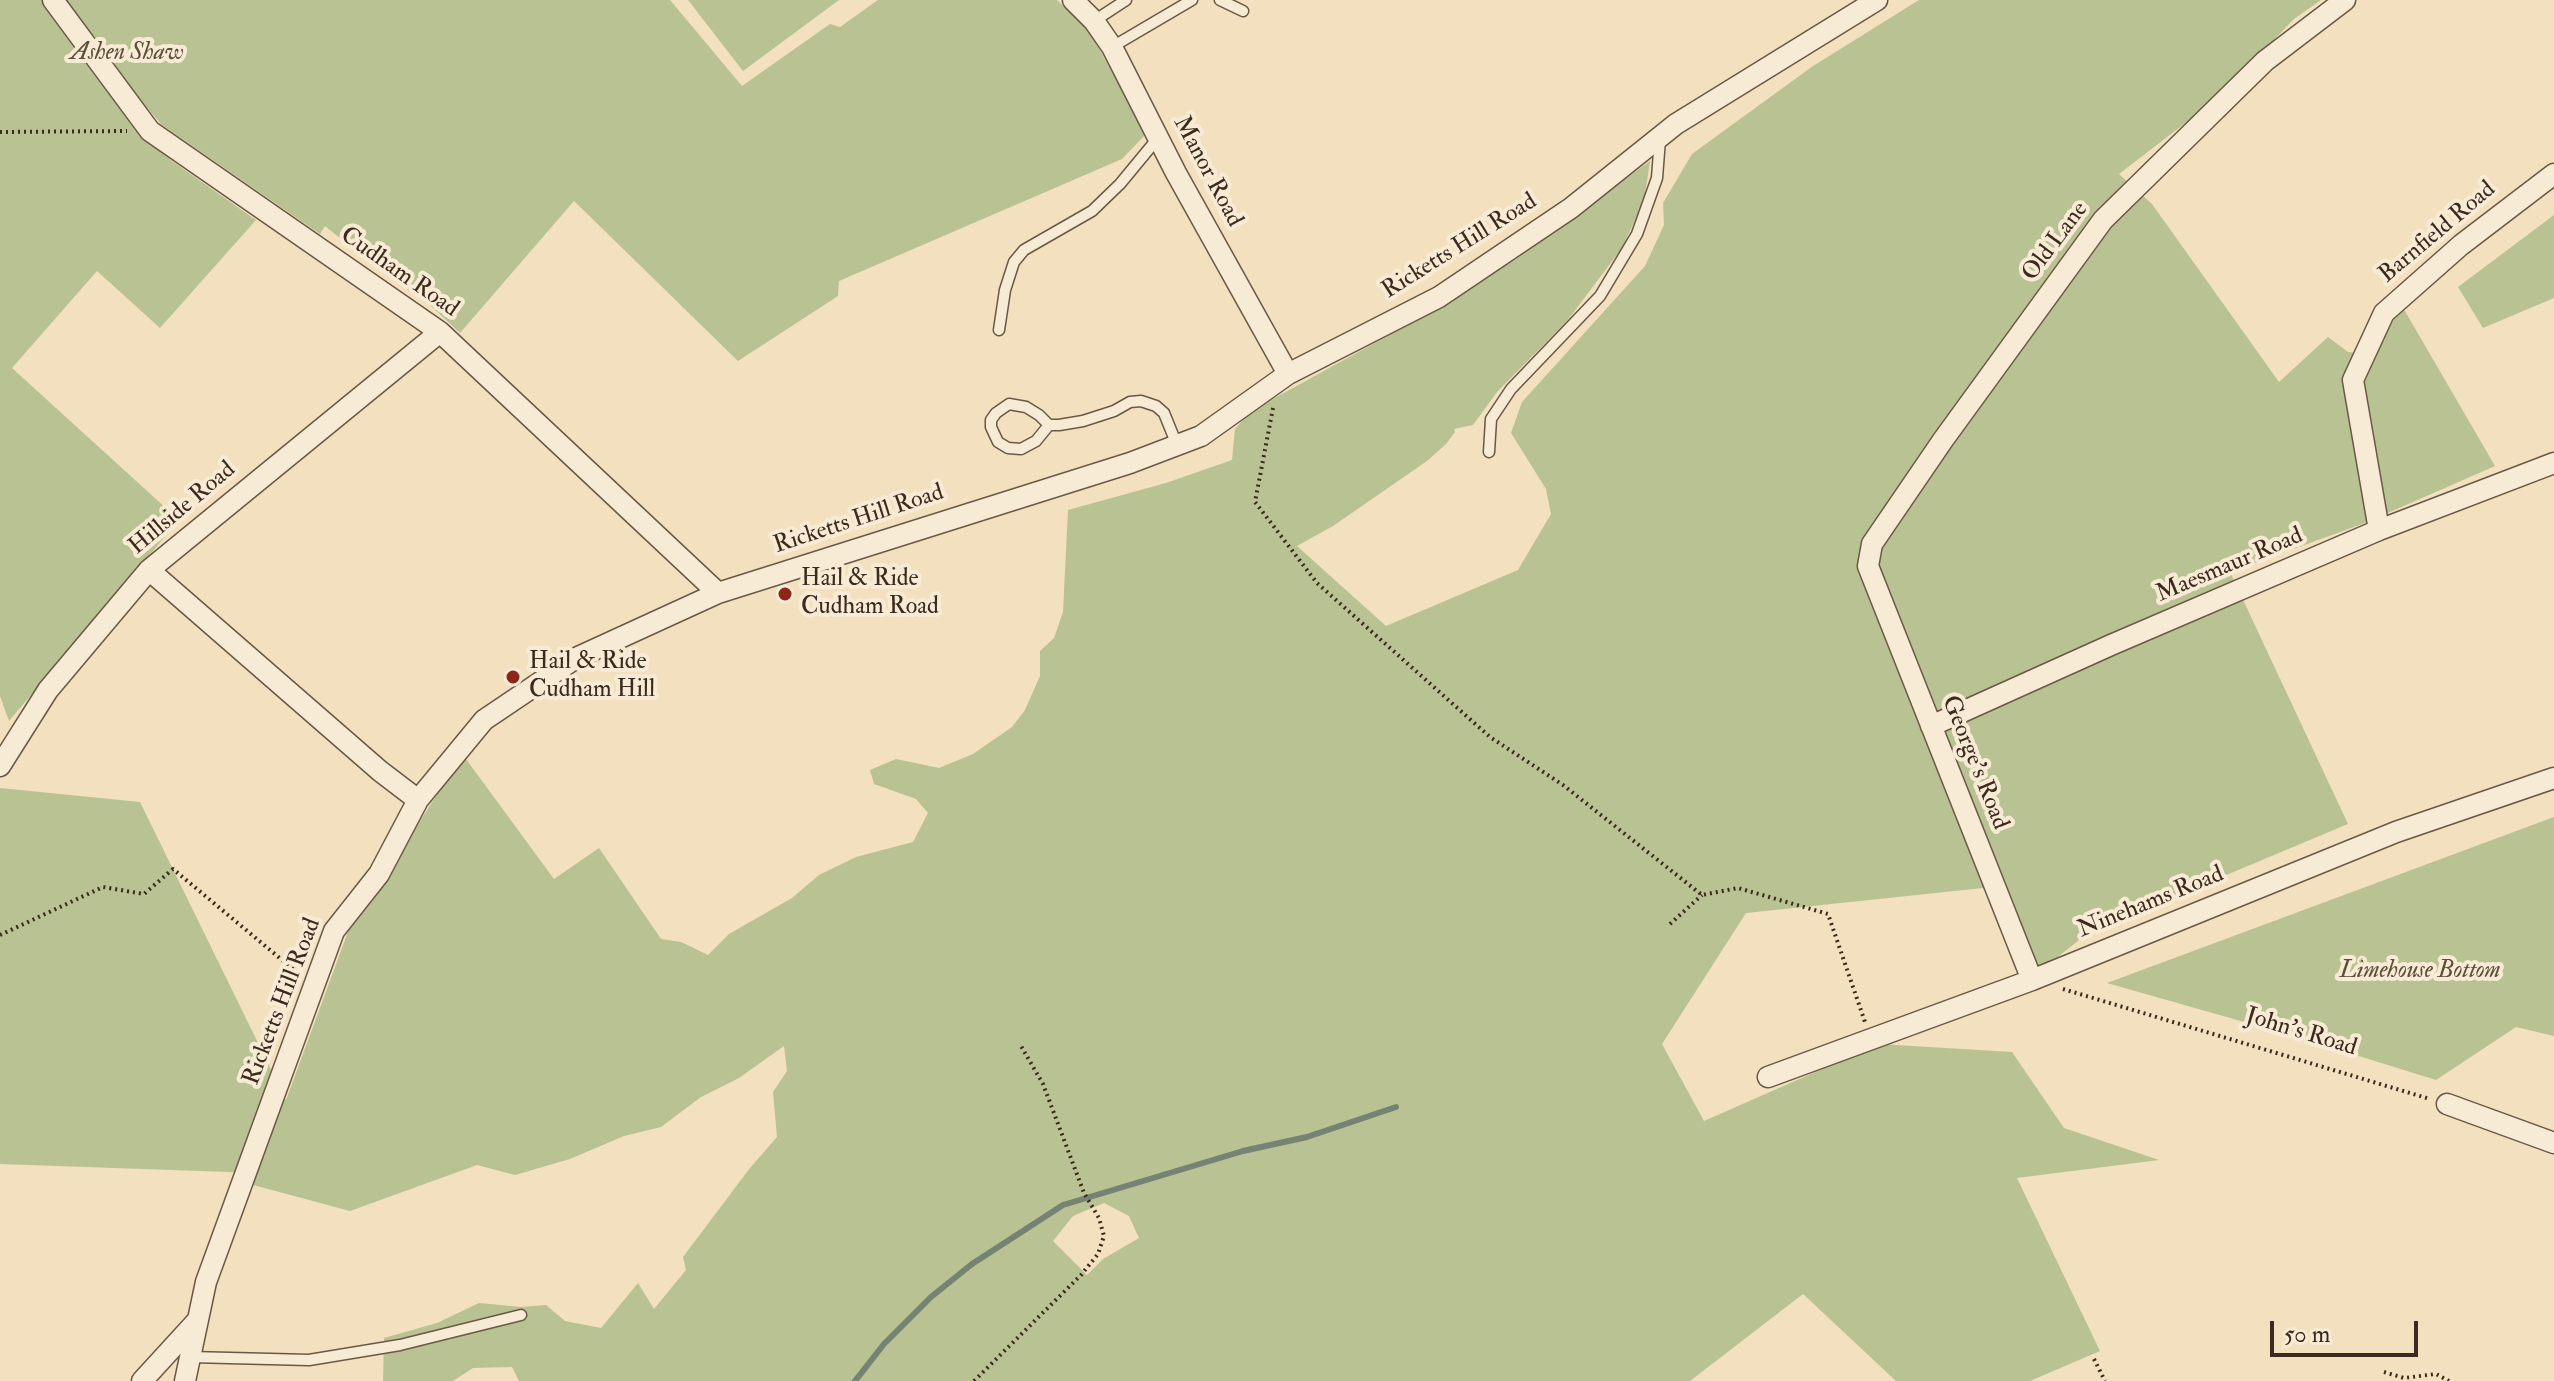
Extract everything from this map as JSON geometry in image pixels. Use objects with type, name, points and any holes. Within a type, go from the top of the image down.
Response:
[{"type":"street","name":"Cudham Road","points":[[53,0],[150,131],[440,332],[718,593]]},
{"type":"street","name":"Manor Road","points":[[1073,0],[1094,21],[1112,47],[1176,173],[1288,374]]},
{"type":"street","name":"Ricketts Hill Road","points":[[185,1381],[206,1282],[334,931],[379,874],[418,800],[484,720],[576,658],[718,593],[1130,463],[1201,436],[1288,374],[1439,297],[1571,208],[1676,124],[1877,0]]},
{"type":"street","name":"Old Lane","points":[[1868,566],[1872,544],[1943,440],[2103,220],[2265,61],[2345,0]]},
{"type":"street","name":"Barnfield Road","points":[[2379,530],[2353,380],[2384,313],[2461,245],[2554,174]]},
{"type":"street","name":"Hillside Road","points":[[0,766],[48,690],[149,570],[440,332]]},
{"type":"street","name":"Maesmaur Road","points":[[1931,726],[2379,530],[2554,463]]},
{"type":"street","name":"George's Road","points":[[1868,566],[2032,980]]},
{"type":"street","points":[[149,570],[380,771],[418,800]]},
{"type":"street","name":"Ninehams Road","points":[[1768,1077],[2032,980],[2396,832],[2554,778]]},
{"type":"street","points":[[2447,1104],[2554,1143]]},
{"type":"street","points":[[142,1381],[198,1319]]},
{"type":"lane","points":[[1094,21],[1126,0]]},
{"type":"lane","points":[[1112,47],[1192,0]]},
{"type":"lane","points":[[1220,0],[1243,11]]},
{"type":"lane","points":[[999,330],[1005,290],[1014,262],[1024,250],[1092,211],[1120,184],[1159,136]]},
{"type":"lane","points":[[1489,452],[1491,419],[1511,389],[1600,296],[1637,234],[1657,178],[1660,137]]},
{"type":"lane","points":[[1049,425],[1032,410],[1013,404],[999,410],[991,420],[998,442],[1008,448],[1021,449],[1032,445],[1049,425],[1083,421],[1130,402],[1141,401],[1156,406],[1164,413],[1177,445]]},
{"type":"lane","points":[[190,1357],[309,1360],[400,1345],[521,1315]]},
{"type":"path","points":[[0,132],[150,131]]},
{"type":"path","points":[[1261,392],[1274,409],[1255,502],[1317,583],[1490,737],[1563,785],[1702,895]]},
{"type":"path","points":[[0,935],[103,887],[144,894],[173,869],[313,986]]},
{"type":"path","points":[[1670,924],[1702,895],[1738,888],[1828,914],[1871,1039]]},
{"type":"path","name":"John's Road","points":[[2032,980],[2447,1104]]},
{"type":"path","points":[[974,1381],[1081,1275],[1098,1254],[1104,1236],[1099,1218],[1084,1193],[1043,1084],[1021,1046]]},
{"type":"path","points":[[2094,1359],[2105,1381]]},
{"type":"path","points":[[2384,1372],[2404,1378],[2436,1374],[2449,1381]]},
{"type":"green space","name":"Ashen Shaw","points":[[0,0],[670,0],[742,86],[830,24],[840,27],[878,0],[1057,0],[1091,34],[1146,134],[1122,159],[839,281],[838,296],[738,361],[574,201],[460,333],[431,306],[325,226],[320,234],[162,125],[148,109],[133,123],[146,138],[172,161],[256,220],[160,328],[97,271],[12,368],[179,520],[9,721],[0,696]]},
{"type":"green space","points":[[688,0],[839,0],[743,71]]},
{"type":"green space","points":[[1919,0],[2321,0],[2294,19],[2219,97],[2119,174],[2152,204],[2279,382],[2328,337],[2348,352],[2374,354],[2402,306],[2495,466],[2365,523],[2230,572],[2348,824],[2088,933],[2030,979],[1983,888],[1746,913],[1662,1044],[1704,1121],[1879,1044],[2012,1052],[2064,1128],[2159,1160],[2017,1178],[2100,1351],[2030,1381],[1896,1381],[1803,1294],[1690,1381],[519,1381],[512,1367],[473,1368],[453,1381],[383,1381],[384,1338],[437,1323],[479,1303],[521,1307],[546,1305],[565,1321],[601,1328],[638,1283],[654,1309],[686,1270],[683,1257],[777,1137],[773,1092],[787,1071],[784,1046],[739,1078],[701,1097],[661,1127],[624,1136],[570,1159],[515,1175],[477,1165],[350,1211],[253,1185],[257,1173],[0,1164],[0,788],[140,802],[286,1100],[349,929],[463,755],[554,879],[599,848],[661,939],[681,942],[708,955],[729,934],[792,898],[819,875],[856,857],[913,842],[928,813],[916,799],[874,784],[870,770],[896,759],[939,768],[973,754],[1012,727],[1025,710],[1040,676],[1040,651],[1054,638],[1063,612],[1068,510],[1166,483],[1232,460],[1235,429],[1251,411],[1413,322],[1516,259],[1650,161],[1644,201],[1622,248],[1567,321],[1497,392],[1473,425],[1454,429],[1446,444],[1427,461],[1333,526],[1297,546],[1386,626],[1518,570],[1551,514],[1546,489],[1511,433],[1522,402],[1645,266],[1664,225],[1663,203],[1692,154],[1813,66]],"holes":[[[1104,1203],[1129,1216],[1139,1238],[1103,1259],[1087,1275],[1053,1241],[1073,1216]]]},
{"type":"green space","points":[[2554,215],[2554,298],[2483,328],[2458,287]]},
{"type":"green space","name":"Limehouse Bottom","points":[[2554,817],[2554,1036],[2516,1027],[2436,1080],[2107,983]]},
{"type":"waterway","points":[[855,1381],[884,1344],[931,1297],[972,1264],[1063,1205],[1243,1151],[1307,1137],[1396,1107]]},
{"type":"place","name":"Hail & Ride Cudham Road","points":[[785,594]]},
{"type":"place","name":"Hail & Ride Cudham Hill","points":[[513,677]]}]
